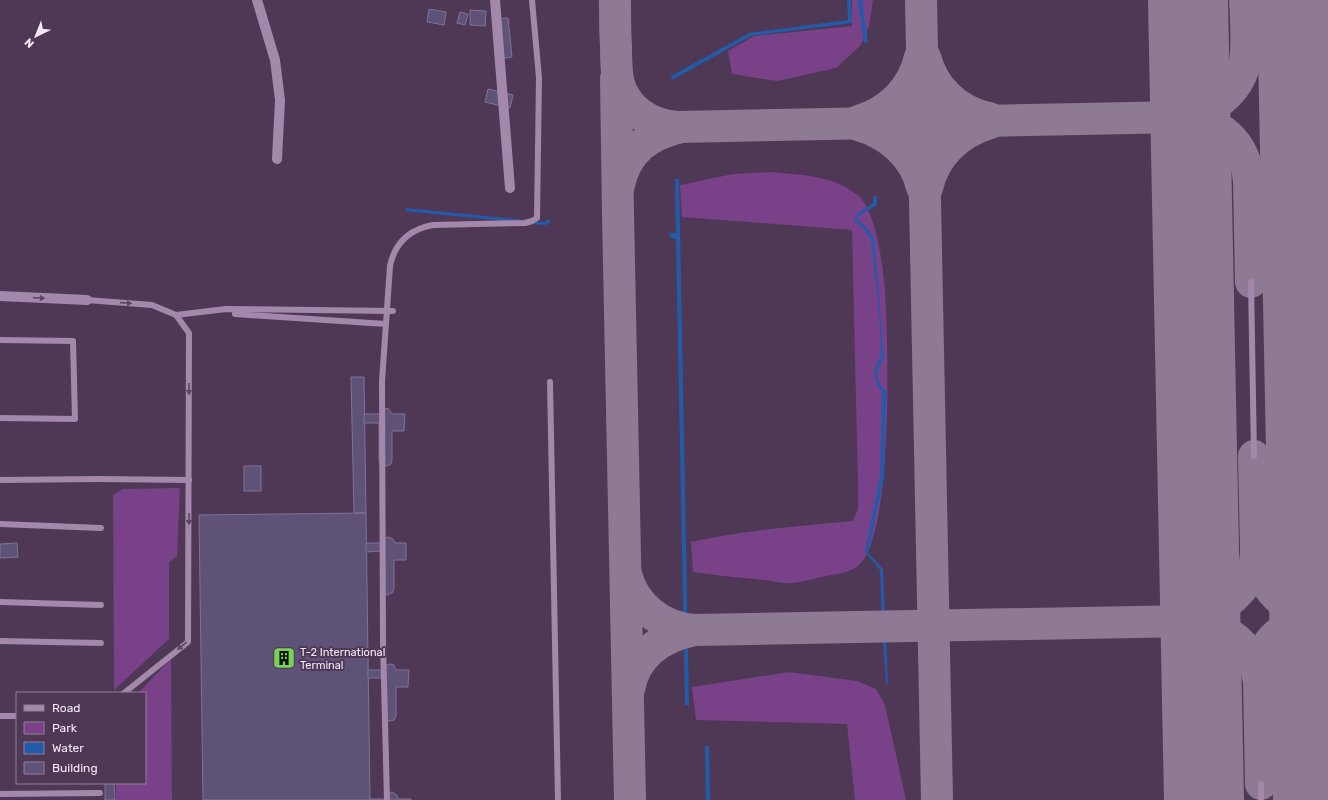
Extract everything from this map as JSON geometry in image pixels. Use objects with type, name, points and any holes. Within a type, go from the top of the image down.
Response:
[{"type":"street","points":[[257,0],[275,60],[280,100],[277,159]]},
{"type":"street","points":[[495,0],[510,188]]},
{"type":"street","points":[[0,296],[87,300]]},
{"type":"lane","points":[[387,800],[383,635],[382,381],[390,310],[391,260],[394,252],[403,239],[413,232],[425,227],[433,225],[525,223],[538,218],[539,78],[532,0]]},
{"type":"lane","points":[[1251,282],[1254,456]]},
{"type":"lane","points":[[87,300],[152,305],[176,315],[226,309],[390,310]]},
{"type":"lane","points":[[236,314],[386,324]]},
{"type":"lane","points":[[125,692],[188,642],[189,333],[176,315]]},
{"type":"lane","points":[[0,340],[73,341],[75,419],[0,418]]},
{"type":"lane","points":[[550,382],[558,800]]},
{"type":"lane","points":[[0,480],[189,480]]},
{"type":"lane","points":[[0,524],[101,528]]},
{"type":"lane","points":[[0,602],[101,606]]},
{"type":"lane","points":[[0,641],[100,642]]},
{"type":"lane","points":[[0,716],[16,716]]},
{"type":"lane","points":[[1261,784],[1261,800]]},
{"type":"lane","points":[[0,794],[100,793]]},
{"type":"green space","points":[[852,0],[873,0],[869,26],[860,46],[836,68],[777,81],[732,74],[728,51],[754,36],[852,26]]},
{"type":"green space","points":[[770,172],[804,175],[826,179],[847,188],[862,199],[868,209],[876,231],[885,291],[887,351],[886,438],[883,483],[877,522],[868,552],[855,568],[849,571],[789,583],[693,572],[691,542],[751,531],[853,521],[858,509],[852,230],[682,217],[680,185],[733,174]]},
{"type":"green space","points":[[180,488],[177,556],[169,562],[169,639],[114,690],[113,495],[123,489]]},
{"type":"green space","points":[[171,659],[172,800],[116,800],[116,784],[146,784],[146,692],[139,692]]},
{"type":"green space","points":[[789,672],[857,681],[876,689],[885,705],[906,800],[855,800],[847,724],[696,720],[692,687]]},
{"type":"water","points":[[847,0],[851,0],[852,23],[751,36],[672,80],[671,76],[749,33],[848,20]]},
{"type":"water","points":[[858,0],[862,0],[868,42],[864,43]]},
{"type":"water","points":[[675,179],[679,179],[689,705],[685,705],[676,239],[669,237],[670,233],[676,233]]},
{"type":"water","points":[[877,196],[877,205],[860,215],[857,219],[866,227],[874,238],[884,357],[879,367],[877,377],[880,385],[886,391],[884,477],[868,553],[883,569],[888,685],[886,683],[882,628],[880,570],[865,552],[880,476],[882,391],[876,383],[875,376],[876,365],[881,355],[878,297],[871,240],[864,229],[854,220],[858,213],[873,203],[873,197]]},
{"type":"water","points":[[406,208],[544,222],[550,219],[550,223],[545,225],[405,211]]},
{"type":"water","points":[[705,746],[709,746],[710,800],[706,800]]},
{"type":"building","points":[[429,9],[446,12],[444,25],[427,22]]},
{"type":"building","points":[[470,10],[486,11],[485,26],[470,25]]},
{"type":"building","points":[[460,12],[468,14],[465,25],[457,23]]},
{"type":"building","points":[[508,18],[512,57],[500,59],[493,19]]},
{"type":"building","points":[[488,89],[513,95],[510,108],[485,102]]},
{"type":"building","points":[[351,377],[364,377],[366,513],[354,513]]},
{"type":"building","points":[[384,408],[389,409],[392,414],[405,414],[404,431],[392,431],[392,460],[391,464],[387,466],[380,464],[379,460],[379,423],[364,423],[364,414],[379,414]]},
{"type":"building","points":[[244,466],[261,466],[261,491],[244,491]]},
{"type":"building","name":"T-2 International Terminal","points":[[366,513],[370,800],[203,800],[199,515]]},
{"type":"building","points":[[389,537],[393,539],[395,543],[406,543],[406,560],[394,560],[394,589],[392,593],[387,595],[385,594],[381,551],[366,552],[366,543],[381,543],[384,538]]},
{"type":"building","points":[[17,543],[18,557],[0,558],[0,544]]},
{"type":"building","points":[[386,665],[394,665],[396,670],[409,670],[408,687],[396,687],[396,716],[394,720],[387,721],[383,678],[368,678],[368,670],[383,670]]},
{"type":"building","points":[[105,784],[114,784],[115,800],[105,800]]},
{"type":"building","points":[[392,792],[397,795],[398,799],[411,800],[370,800],[385,799]]},
{"type":"taxiway","points":[[615,0],[616,67],[621,90],[632,107],[640,114],[658,123],[678,127],[1181,117],[1192,115],[1222,100],[1237,83],[1242,73],[1245,62],[1246,47],[1245,0]]},
{"type":"taxiway","points":[[921,0],[937,800]]},
{"type":"taxiway","points":[[858,121],[880,112],[898,98],[912,79],[917,69],[920,57]]},
{"type":"taxiway","points":[[925,57],[934,79],[948,97],[967,110],[977,115],[989,118]]},
{"type":"taxiway","points":[[616,79],[630,800]]},
{"type":"taxiway","points":[[1181,117],[1195,119],[1219,128],[1236,144],[1242,155],[1247,167],[1249,181],[1251,282]]},
{"type":"taxiway","points":[[927,188],[935,165],[949,147],[958,139],[978,127],[990,123]]},
{"type":"taxiway","points":[[858,125],[880,134],[899,147],[913,165],[922,187]]},
{"type":"taxiway","points":[[619,185],[622,173],[627,163],[641,146],[649,139],[659,134],[681,127]]},
{"type":"taxiway","points":[[1254,456],[1256,548],[1256,559],[1254,566],[1244,585],[1229,601],[1210,614],[1190,621],[1215,627],[1236,639],[1251,657],[1256,668],[1259,681],[1261,784]]},
{"type":"taxiway","points":[[1258,547],[1258,557],[1262,574],[1265,582],[1275,595],[1301,614],[1328,617]]},
{"type":"taxiway","points":[[626,574],[635,596],[651,613],[671,624],[694,630],[1190,621]]},
{"type":"taxiway","points":[[1261,685],[1261,662],[1268,644],[1274,637],[1289,626],[1316,617]]},
{"type":"taxiway","points":[[629,689],[637,666],[651,649],[671,637],[694,630],[688,631]]},
{"type":"runway","points":[[1188,0],[1204,800]]},
{"type":"runway","points":[[1297,0],[1313,800]]},
{"type":"place","name":"T-2 International Terminal","points":[[284,658]]}]
